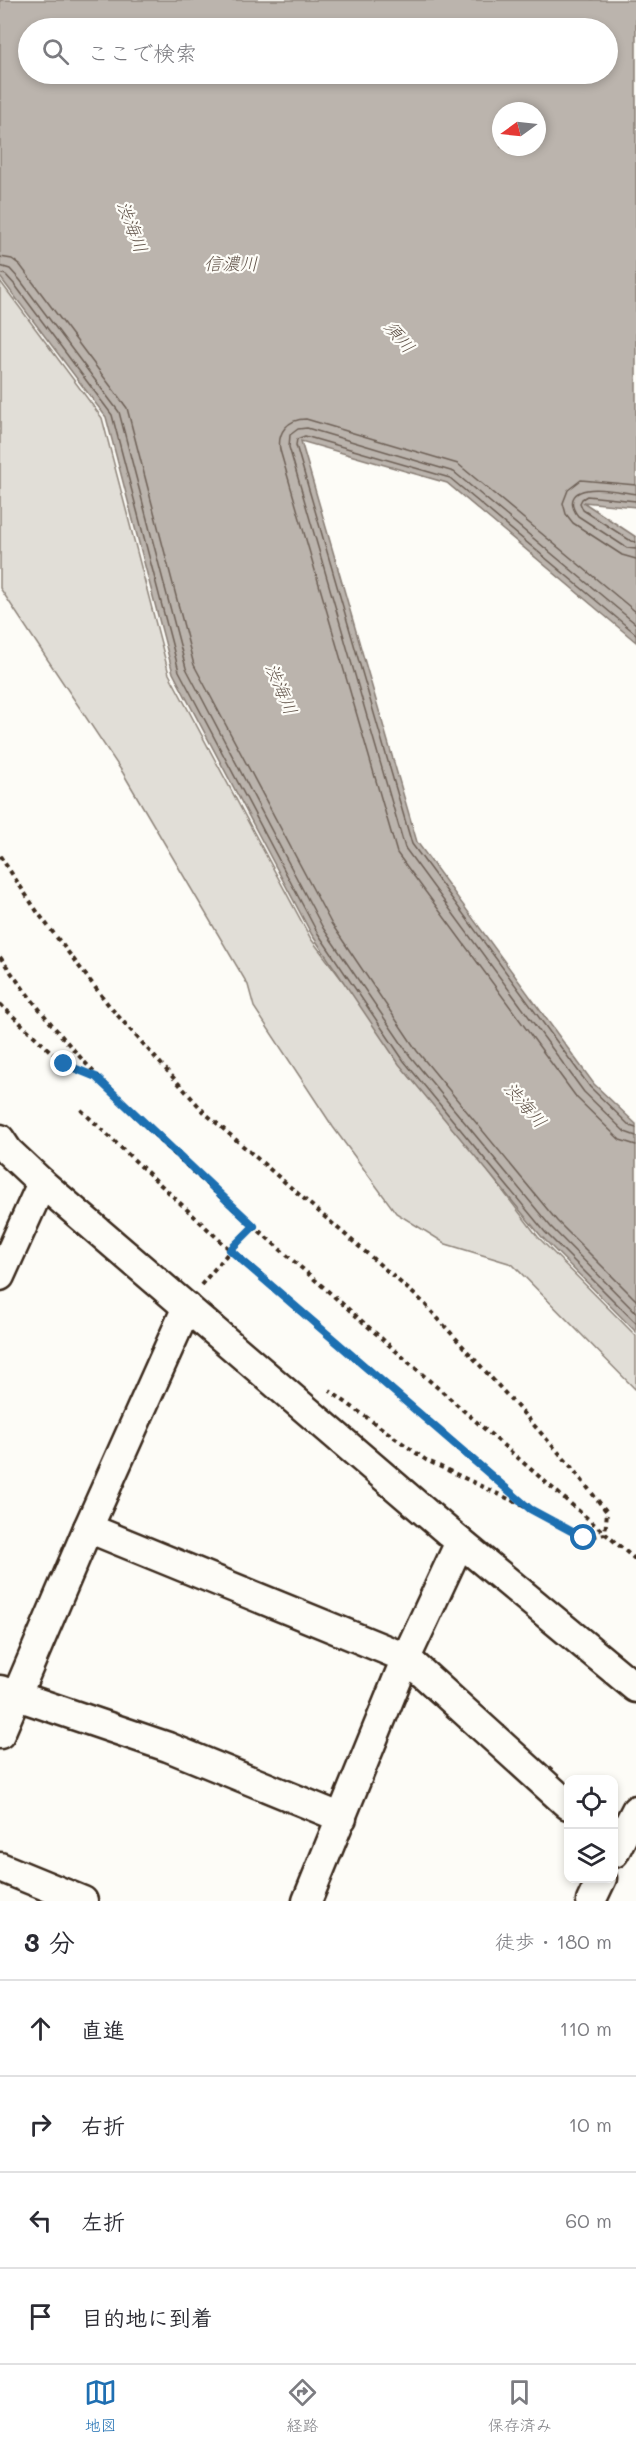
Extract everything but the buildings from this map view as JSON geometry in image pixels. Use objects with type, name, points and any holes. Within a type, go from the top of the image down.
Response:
[{"type":"street","points":[[0,1139],[8,1151],[42,1183],[194,1296],[460,1542],[636,1688]]},
{"type":"street","points":[[0,1276],[42,1183]]},
{"type":"street","points":[[0,1734],[8,1693],[88,1528],[194,1296]]},
{"type":"street","points":[[88,1528],[406,1658],[564,1801]]},
{"type":"street","points":[[307,1901],[406,1658],[460,1542]]},
{"type":"street","points":[[8,1693],[168,1747],[342,1818]]},
{"type":"street","points":[[618,1837],[636,1810]]},
{"type":"street","points":[[0,1867],[83,1901]]},
{"type":"street","points":[[591,1901],[600,1883]]},
{"type":"path","points":[[0,856],[38,913],[111,1008],[205,1113],[423,1302],[560,1455],[607,1512],[605,1534]]},
{"type":"path","points":[[0,957],[53,1027],[96,1077],[254,1226],[636,1560]]},
{"type":"path","points":[[0,1004],[64,1064],[96,1077]]},
{"type":"path","points":[[81,1110],[230,1250],[530,1509]]},
{"type":"path","points":[[194,1296],[230,1250],[254,1226]]},
{"type":"path","points":[[322,1385],[426,1460],[530,1509],[584,1538],[605,1534]]},
{"type":"shaded area","points":[[0,281],[102,418],[169,674],[311,939],[538,1237],[636,1336],[636,1390],[512,1264],[446,1244],[396,1213],[333,1127],[254,1007],[248,985],[123,773],[0,588]]},
{"type":"water","name":"信濃川","points":[[0,0],[636,0],[636,507],[583,502],[636,537],[636,642],[447,483],[301,441],[417,842],[594,1084],[636,1124],[636,1332],[541,1236],[399,1064],[312,935],[173,673],[106,417],[0,277]]},
{"type":"route","points":[[64,1064],[96,1077],[254,1226],[230,1250],[530,1509],[584,1538]]},
{"type":"water label","name":"渋海川","points":[[132,227]]},
{"type":"water label","name":"須川","points":[[399,337]]},
{"type":"water label","name":"渋海川","points":[[281,689]]},
{"type":"water label","name":"渋海川","points":[[525,1105]]}]
